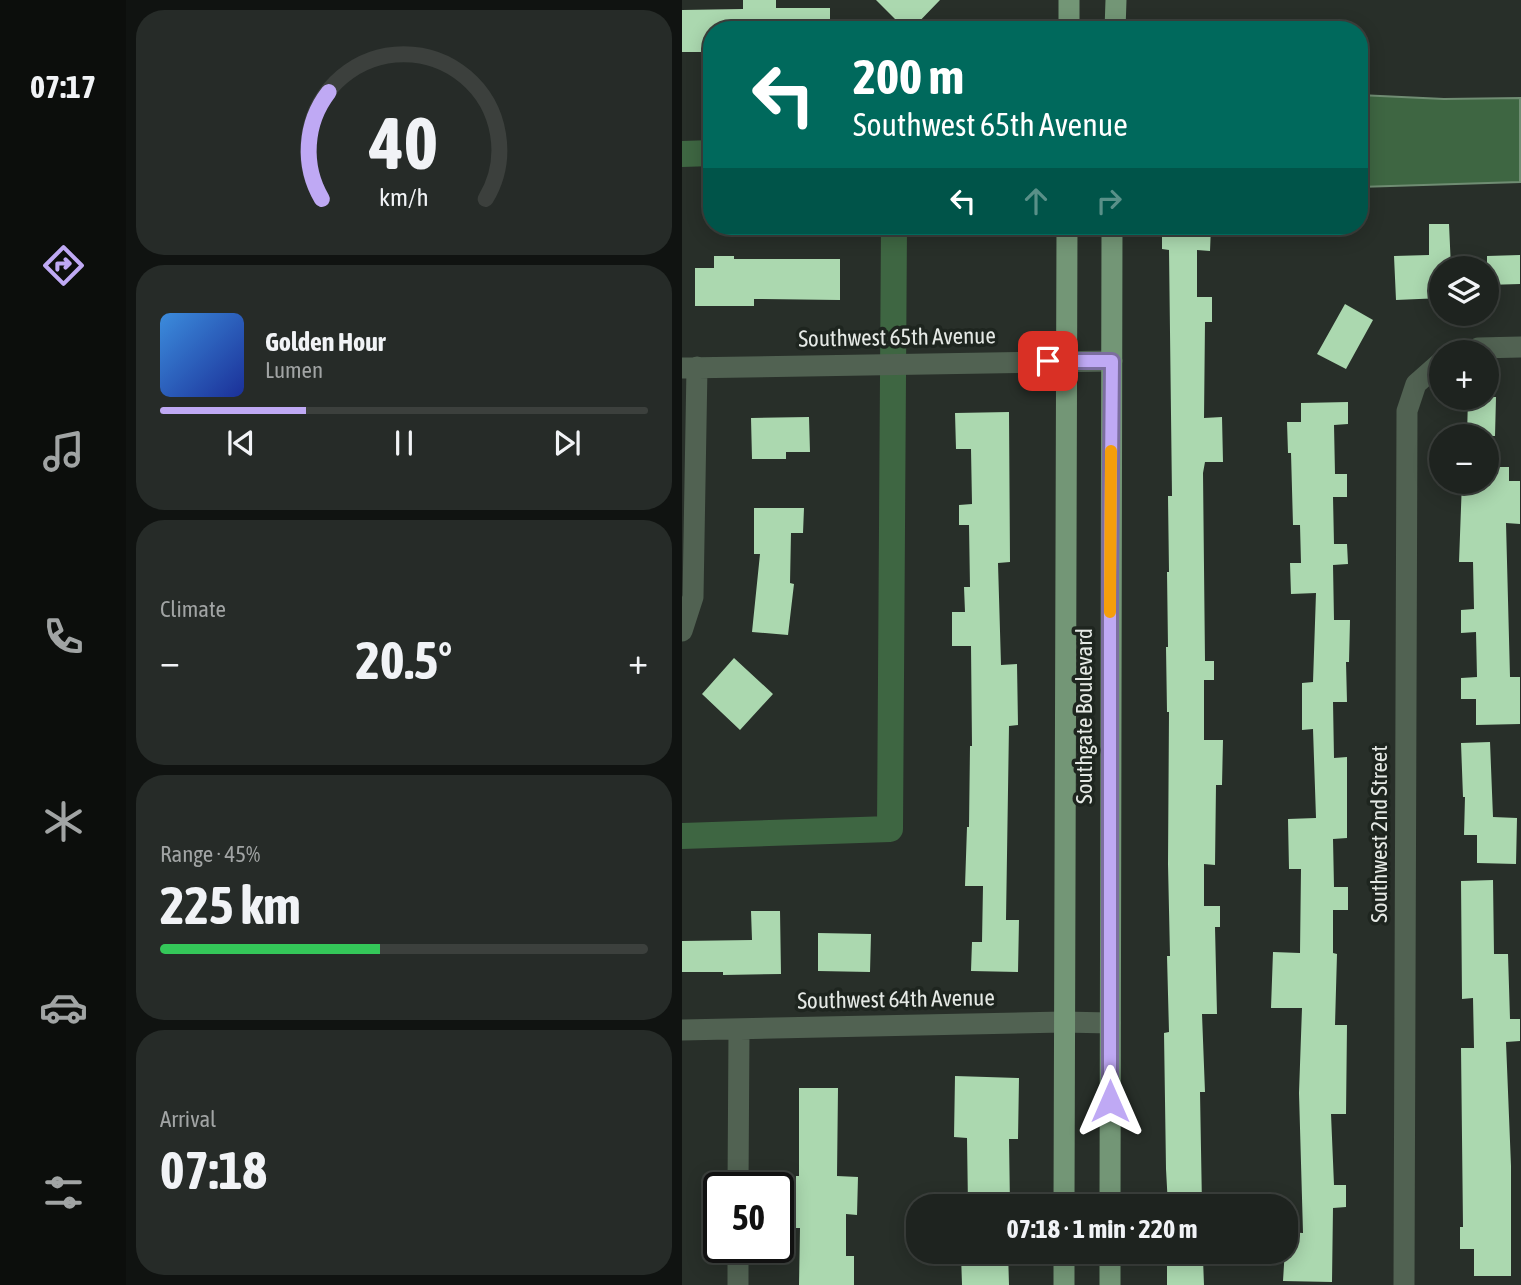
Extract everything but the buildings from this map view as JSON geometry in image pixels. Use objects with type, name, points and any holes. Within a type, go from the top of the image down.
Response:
[{"type":"main road","points":[[1069,0],[1069,21]]},
{"type":"main road","points":[[1115,21],[1116,0]]},
{"type":"main road","name":"Southgate Boulevard","points":[[1064,1194],[1067,235]]},
{"type":"main road","name":"Southgate Boulevard","points":[[1110,1194],[1112,235]]},
{"type":"main road","points":[[1064,1264],[1064,1285]]},
{"type":"main road","points":[[1110,1264],[1110,1285]]},
{"type":"street","points":[[1499,348],[1520,347]]},
{"type":"street","name":"Southwest 65th Avenue","points":[[689,367],[1112,361]]},
{"type":"street","points":[[682,631],[693,597],[689,367]]},
{"type":"street","name":"Southwest 2nd Street","points":[[1404,1285],[1407,411],[1416,384],[1429,373]]},
{"type":"street","name":"Southwest 64th Avenue","points":[[682,1030],[1110,1023]]},
{"type":"street","points":[[738,1172],[739,1029]]},
{"type":"street","points":[[738,1263],[738,1285]]},
{"type":"shaded area","points":[[1368,95],[1444,99],[1520,98],[1520,182],[1368,187]]},
{"type":"waterway","points":[[682,154],[703,153]]},
{"type":"waterway","points":[[682,836],[890,829],[894,235]]},
{"type":"slow traffic","points":[[1110,612],[1111,451]]},
{"type":"route","points":[[1048,361],[1112,361],[1110,1101]]}]
